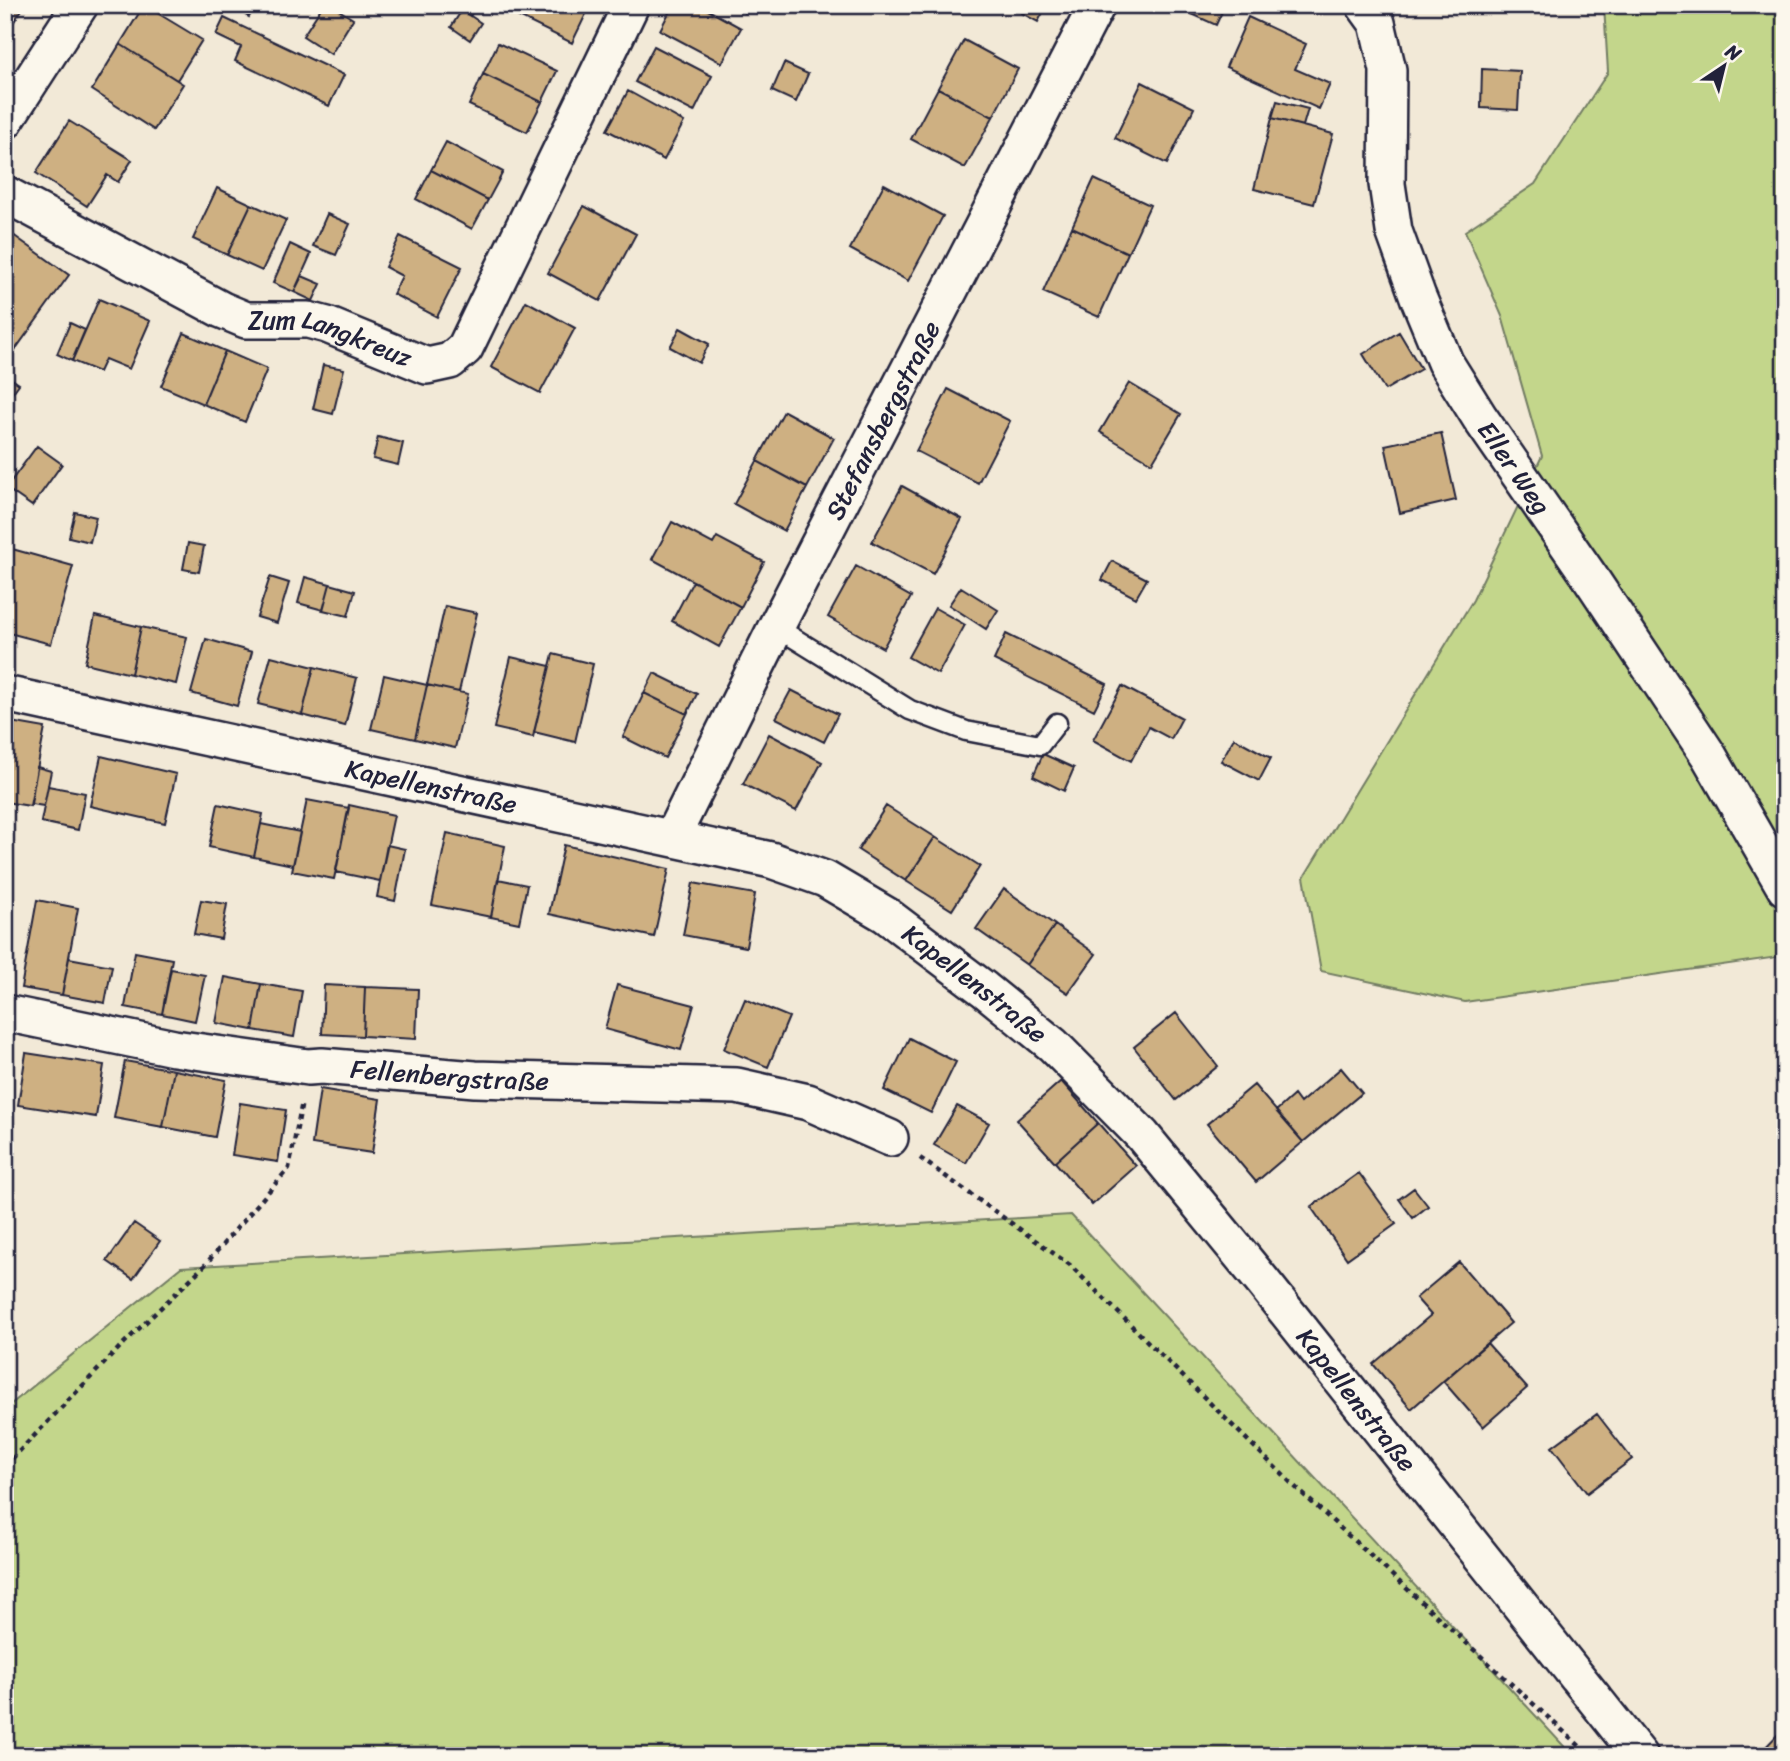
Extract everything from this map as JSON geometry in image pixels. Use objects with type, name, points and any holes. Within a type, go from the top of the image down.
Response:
[{"type":"street","points":[[5,121],[80,5]]},
{"type":"street","name":"Zum Langkreuz","points":[[5,194],[222,310],[246,320],[308,320],[327,325],[427,366],[450,361],[465,348],[631,5]]},
{"type":"street","name":"Stefansbergstraße","points":[[672,837],[776,627],[1097,5]]},
{"type":"street","name":"Eller Weg","points":[[1364,5],[1377,23],[1388,70],[1387,184],[1394,231],[1445,362],[1709,756],[1785,888]]},
{"type":"street","name":"Kapellenstraße","points":[[5,694],[771,860],[825,879],[886,915],[1053,1045],[1142,1135],[1263,1282],[1640,1756]]},
{"type":"street","name":"Fellenbergstraße","points":[[5,1013],[174,1048],[308,1067],[475,1079],[737,1086],[808,1102],[890,1138]]},
{"type":"lane","points":[[776,627],[909,710],[966,731],[1040,745],[1057,723]]},
{"type":"path","points":[[5,1466],[120,1347],[204,1266],[289,1168],[308,1067]]},
{"type":"path","points":[[890,1138],[1070,1265],[1293,1485],[1590,1756]]},
{"type":"green space","points":[[1604,5],[1785,5],[1785,956],[1465,1002],[1321,971],[1304,877],[1473,600],[1542,456],[1502,316],[1465,231],[1535,184],[1608,72]]},
{"type":"green space","points":[[1071,1215],[1573,1756],[5,1756],[5,1409],[181,1267]]},
{"type":"building","points":[[5,5],[25,5],[5,35]]},
{"type":"building","points":[[144,5],[202,40],[177,80],[120,44]]},
{"type":"building","points":[[229,5],[256,5],[249,17]]},
{"type":"building","points":[[323,5],[331,5],[353,19],[331,54],[303,36]]},
{"type":"building","points":[[454,5],[477,5],[470,16]]},
{"type":"building","points":[[520,5],[573,5],[587,12],[572,43],[515,15]]},
{"type":"building","points":[[673,5],[699,5],[741,28],[722,63],[660,30]]},
{"type":"building","points":[[729,5],[749,5],[745,13]]},
{"type":"building","points":[[1007,5],[1047,5],[1038,22]]},
{"type":"building","points":[[1172,5],[1225,5],[1216,25]]},
{"type":"building","points":[[462,10],[481,23],[470,40],[451,27]]},
{"type":"building","points":[[1248,17],[1306,44],[1295,69],[1330,84],[1319,109],[1226,67]]},
{"type":"building","points":[[224,18],[344,75],[329,106],[235,61],[241,47],[216,35]]},
{"type":"building","points":[[964,40],[1018,69],[993,117],[938,88]]},
{"type":"building","points":[[498,43],[557,71],[542,102],[483,74]]},
{"type":"building","points":[[120,44],[183,84],[154,130],[92,90]]},
{"type":"building","points":[[654,46],[712,76],[694,112],[635,82]]},
{"type":"building","points":[[784,63],[808,74],[796,102],[772,91]]},
{"type":"building","points":[[1482,69],[1520,71],[1518,110],[1481,108]]},
{"type":"building","points":[[483,74],[542,102],[527,132],[469,105]]},
{"type":"building","points":[[1142,82],[1194,108],[1167,164],[1115,138]]},
{"type":"building","points":[[938,88],[993,117],[965,168],[911,139]]},
{"type":"building","points":[[628,91],[684,122],[664,160],[607,130]]},
{"type":"building","points":[[1277,101],[1308,109],[1303,126],[1272,118]]},
{"type":"building","points":[[1272,118],[1333,134],[1314,204],[1254,189]]},
{"type":"building","points":[[69,121],[132,160],[118,182],[107,175],[87,206],[36,173]]},
{"type":"building","points":[[446,142],[503,172],[488,200],[431,170]]},
{"type":"building","points":[[431,170],[488,200],[472,229],[416,199]]},
{"type":"building","points":[[1094,179],[1150,205],[1128,253],[1072,227]]},
{"type":"building","points":[[884,184],[943,216],[908,281],[850,249]]},
{"type":"building","points":[[217,188],[251,204],[227,255],[193,239]]},
{"type":"building","points":[[251,204],[286,220],[262,271],[227,255]]},
{"type":"building","points":[[584,206],[636,234],[600,301],[548,273]]},
{"type":"building","points":[[327,214],[350,224],[336,255],[313,246]]},
{"type":"building","points":[[1072,227],[1128,253],[1099,317],[1043,292]]},
{"type":"building","points":[[9,232],[69,275],[12,354],[5,349],[5,237]]},
{"type":"building","points":[[400,236],[462,267],[437,317],[393,294],[402,276],[385,267]]},
{"type":"building","points":[[290,244],[311,254],[294,292],[273,283]]},
{"type":"building","points":[[302,276],[321,284],[313,301],[294,292]]},
{"type":"building","points":[[99,299],[150,321],[129,369],[105,359],[99,372],[72,361]]},
{"type":"building","points":[[526,301],[575,328],[540,393],[491,367]]},
{"type":"building","points":[[70,323],[85,330],[72,361],[57,354]]},
{"type":"building","points":[[680,328],[709,344],[699,363],[670,347]]},
{"type":"building","points":[[1399,332],[1421,369],[1385,390],[1363,354]]},
{"type":"building","points":[[184,333],[225,351],[203,404],[161,386]]},
{"type":"building","points":[[225,351],[267,369],[245,422],[203,404]]},
{"type":"building","points":[[323,365],[344,369],[333,414],[313,409]]},
{"type":"building","points":[[5,374],[19,384],[5,403]]},
{"type":"building","points":[[1129,383],[1181,414],[1152,463],[1100,432]]},
{"type":"building","points":[[948,389],[1010,421],[978,483],[916,451]]},
{"type":"building","points":[[784,411],[834,438],[807,488],[757,461]]},
{"type":"building","points":[[1441,433],[1456,500],[1400,513],[1385,445]]},
{"type":"building","points":[[378,437],[403,443],[398,465],[373,459]]},
{"type":"building","points":[[37,446],[62,464],[32,506],[6,488]]},
{"type":"building","points":[[757,461],[807,488],[784,531],[734,504]]},
{"type":"building","points":[[902,486],[962,519],[933,574],[872,542]]},
{"type":"building","points":[[75,512],[96,517],[90,542],[69,537]]},
{"type":"building","points":[[672,522],[713,544],[717,537],[764,562],[741,607],[652,559]]},
{"type":"building","points":[[188,543],[204,546],[199,572],[183,569]]},
{"type":"building","points":[[5,547],[73,566],[51,644],[5,632]]},
{"type":"building","points":[[1112,561],[1147,579],[1136,598],[1102,580]]},
{"type":"building","points":[[856,566],[911,597],[883,648],[828,617]]},
{"type":"building","points":[[270,577],[289,583],[277,623],[257,617]]},
{"type":"building","points":[[305,577],[330,584],[323,610],[298,603]]},
{"type":"building","points":[[693,581],[741,607],[719,647],[672,621]]},
{"type":"building","points":[[330,584],[355,591],[348,616],[323,610]]},
{"type":"building","points":[[961,587],[998,610],[986,629],[949,605]]},
{"type":"building","points":[[445,606],[477,613],[459,692],[427,685]]},
{"type":"building","points":[[935,608],[965,625],[938,674],[908,657]]},
{"type":"building","points":[[95,616],[141,627],[131,674],[85,663]]},
{"type":"building","points":[[141,627],[187,637],[176,684],[131,674]]},
{"type":"building","points":[[1006,634],[1107,684],[1094,710],[994,660]]},
{"type":"building","points":[[206,639],[252,652],[237,706],[191,693]]},
{"type":"building","points":[[553,654],[593,664],[575,742],[534,732]]},
{"type":"building","points":[[271,656],[314,667],[302,715],[258,704]]},
{"type":"building","points":[[511,657],[550,666],[533,737],[494,728]]},
{"type":"building","points":[[314,667],[357,678],[345,726],[302,715]]},
{"type":"building","points":[[654,673],[697,694],[687,714],[644,693]]},
{"type":"building","points":[[384,675],[427,685],[415,739],[371,729]]},
{"type":"building","points":[[427,685],[468,694],[455,748],[415,739]]},
{"type":"building","points":[[1122,686],[1182,718],[1171,739],[1149,727],[1131,761],[1093,740]]},
{"type":"building","points":[[791,690],[838,714],[824,742],[776,718]]},
{"type":"building","points":[[644,693],[687,714],[665,758],[623,737]]},
{"type":"building","points":[[5,721],[45,728],[30,806],[5,802]]},
{"type":"building","points":[[769,734],[822,762],[796,811],[743,784]]},
{"type":"building","points":[[1234,738],[1271,758],[1259,781],[1221,761]]},
{"type":"building","points":[[1043,754],[1074,768],[1064,791],[1033,776]]},
{"type":"building","points":[[101,756],[176,774],[165,823],[90,806]]},
{"type":"building","points":[[37,767],[51,771],[44,806],[31,804]]},
{"type":"building","points":[[48,786],[85,793],[78,830],[41,822]]},
{"type":"building","points":[[307,800],[349,808],[334,879],[292,871]]},
{"type":"building","points":[[218,804],[263,814],[254,857],[209,847]]},
{"type":"building","points":[[349,805],[394,815],[380,881],[336,872]]},
{"type":"building","points":[[886,806],[935,837],[906,881],[858,850]]},
{"type":"building","points":[[261,824],[300,832],[293,865],[254,857]]},
{"type":"building","points":[[447,833],[505,846],[491,917],[432,905]]},
{"type":"building","points":[[935,837],[980,866],[952,910],[906,881]]},
{"type":"building","points":[[387,845],[405,849],[395,901],[377,897]]},
{"type":"building","points":[[564,845],[669,869],[654,937],[549,914]]},
{"type":"building","points":[[498,879],[527,885],[519,923],[491,917]]},
{"type":"building","points":[[693,883],[755,894],[746,947],[683,935]]},
{"type":"building","points":[[1004,889],[1055,925],[1027,965],[976,929]]},
{"type":"building","points":[[37,900],[78,908],[62,995],[21,988]]},
{"type":"building","points":[[201,900],[227,904],[221,939],[194,934]]},
{"type":"building","points":[[1055,925],[1096,954],[1068,993],[1027,965]]},
{"type":"building","points":[[135,952],[172,959],[162,1014],[125,1007]]},
{"type":"building","points":[[69,958],[112,966],[105,1003],[62,995]]},
{"type":"building","points":[[171,969],[205,975],[195,1021],[162,1014]]},
{"type":"building","points":[[225,977],[261,984],[253,1030],[216,1023]]},
{"type":"building","points":[[261,984],[302,991],[294,1037],[253,1030]]},
{"type":"building","points":[[324,985],[365,987],[363,1036],[322,1034]]},
{"type":"building","points":[[617,985],[694,1005],[681,1050],[605,1029]]},
{"type":"building","points":[[365,987],[418,989],[416,1039],[363,1036]]},
{"type":"building","points":[[745,999],[789,1017],[768,1067],[724,1049]]},
{"type":"building","points":[[1176,1013],[1218,1066],[1176,1100],[1134,1047]]},
{"type":"building","points":[[909,1038],[956,1062],[931,1113],[884,1090]]},
{"type":"building","points":[[26,1053],[104,1065],[96,1117],[18,1105]]},
{"type":"building","points":[[125,1061],[174,1070],[163,1127],[114,1118]]},
{"type":"building","points":[[1341,1068],[1362,1093],[1303,1142],[1276,1111],[1294,1095],[1300,1103]]},
{"type":"building","points":[[174,1070],[226,1080],[215,1137],[163,1127]]},
{"type":"building","points":[[1061,1081],[1098,1123],[1055,1162],[1017,1120]]},
{"type":"building","points":[[1254,1085],[1303,1142],[1256,1182],[1207,1124]]},
{"type":"building","points":[[320,1089],[380,1099],[372,1153],[312,1144]]},
{"type":"building","points":[[240,1103],[286,1110],[278,1162],[232,1155]]},
{"type":"building","points":[[957,1106],[989,1123],[966,1163],[934,1145]]},
{"type":"building","points":[[1098,1123],[1136,1166],[1092,1205],[1055,1162]]},
{"type":"building","points":[[1359,1173],[1396,1224],[1347,1259],[1311,1207]]},
{"type":"building","points":[[1414,1188],[1428,1206],[1413,1218],[1399,1199]]},
{"type":"building","points":[[134,1223],[160,1241],[133,1279],[107,1261]]},
{"type":"building","points":[[1459,1262],[1511,1323],[1411,1409],[1373,1364],[1431,1315],[1416,1298]]},
{"type":"building","points":[[1487,1343],[1527,1388],[1483,1427],[1443,1381]]},
{"type":"building","points":[[1597,1414],[1632,1459],[1587,1493],[1552,1447]]},
{"type":"building","points":[[1785,1727],[1785,1756],[1757,1756]]}]
